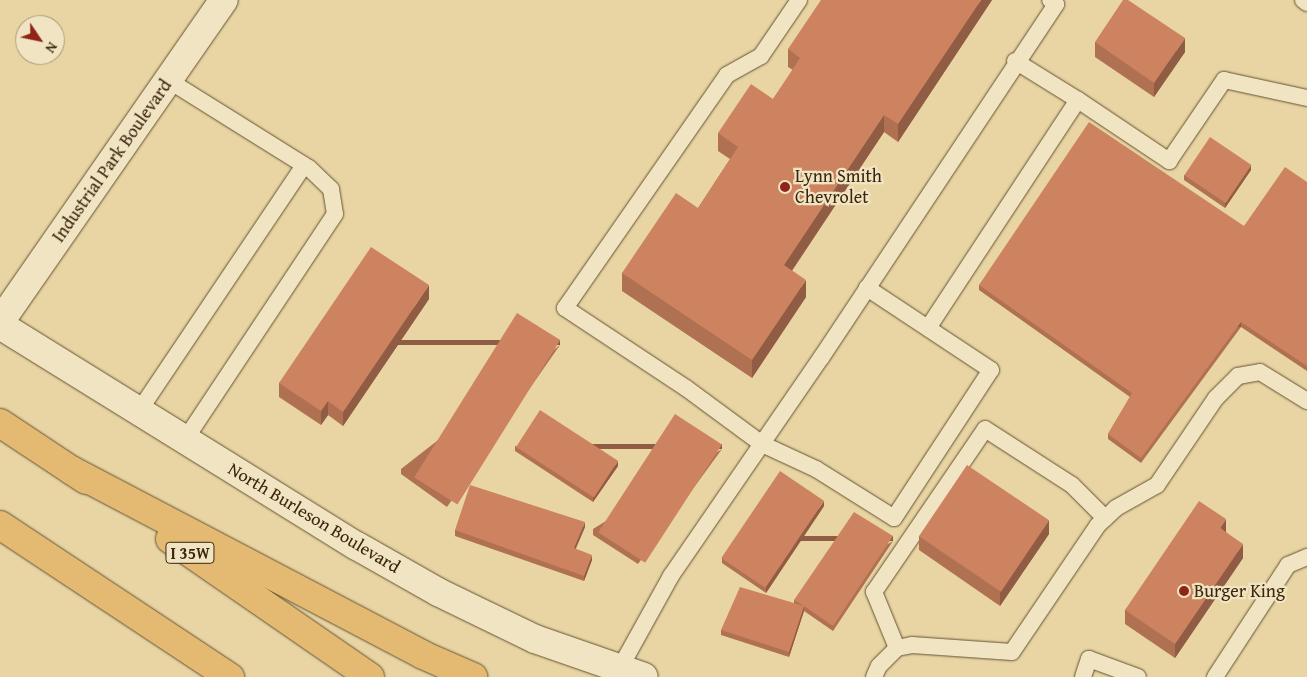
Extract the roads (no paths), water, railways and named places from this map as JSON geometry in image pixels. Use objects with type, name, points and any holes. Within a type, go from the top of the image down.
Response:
[{"type":"highway","name":"I 35W","points":[[0,422],[370,677]]},
{"type":"highway","points":[[71,470],[423,655],[473,677]]},
{"type":"highway","points":[[0,525],[230,677]]},
{"type":"main road","name":"Industrial Park Boulevard","points":[[0,324],[224,0]]},
{"type":"main road","name":"North Burleson Boulevard","points":[[0,324],[357,546],[438,592],[535,639],[632,673]]},
{"type":"lane","points":[[799,0],[761,56],[727,75],[565,308],[686,388],[762,444],[816,469],[894,518],[991,370],[867,288]]},
{"type":"lane","points":[[1303,0],[1307,3]]},
{"type":"lane","points":[[632,673],[671,576],[867,288],[1055,1]]},
{"type":"lane","points":[[1015,60],[1169,161],[1224,80],[1307,98]]},
{"type":"lane","points":[[168,80],[304,165],[332,189],[335,214],[185,440]]},
{"type":"lane","points":[[928,328],[1078,100]]},
{"type":"lane","points":[[139,411],[304,165]]},
{"type":"lane","points":[[874,677],[880,666],[898,648],[930,644],[986,652],[1012,652],[1105,518],[1116,508],[1157,485],[1216,398],[1238,376],[1260,372],[1307,401]]},
{"type":"lane","points":[[898,648],[874,592],[985,429],[1072,485],[1105,518]]},
{"type":"lane","points":[[1215,677],[1288,565],[1307,557]]},
{"type":"lane","points":[[1083,677],[1089,659],[1138,677]]},
{"type":"place","name":"Lynn Smith Chevrolet","points":[[785,187]]},
{"type":"place","name":"Burger King","points":[[1184,591]]}]
